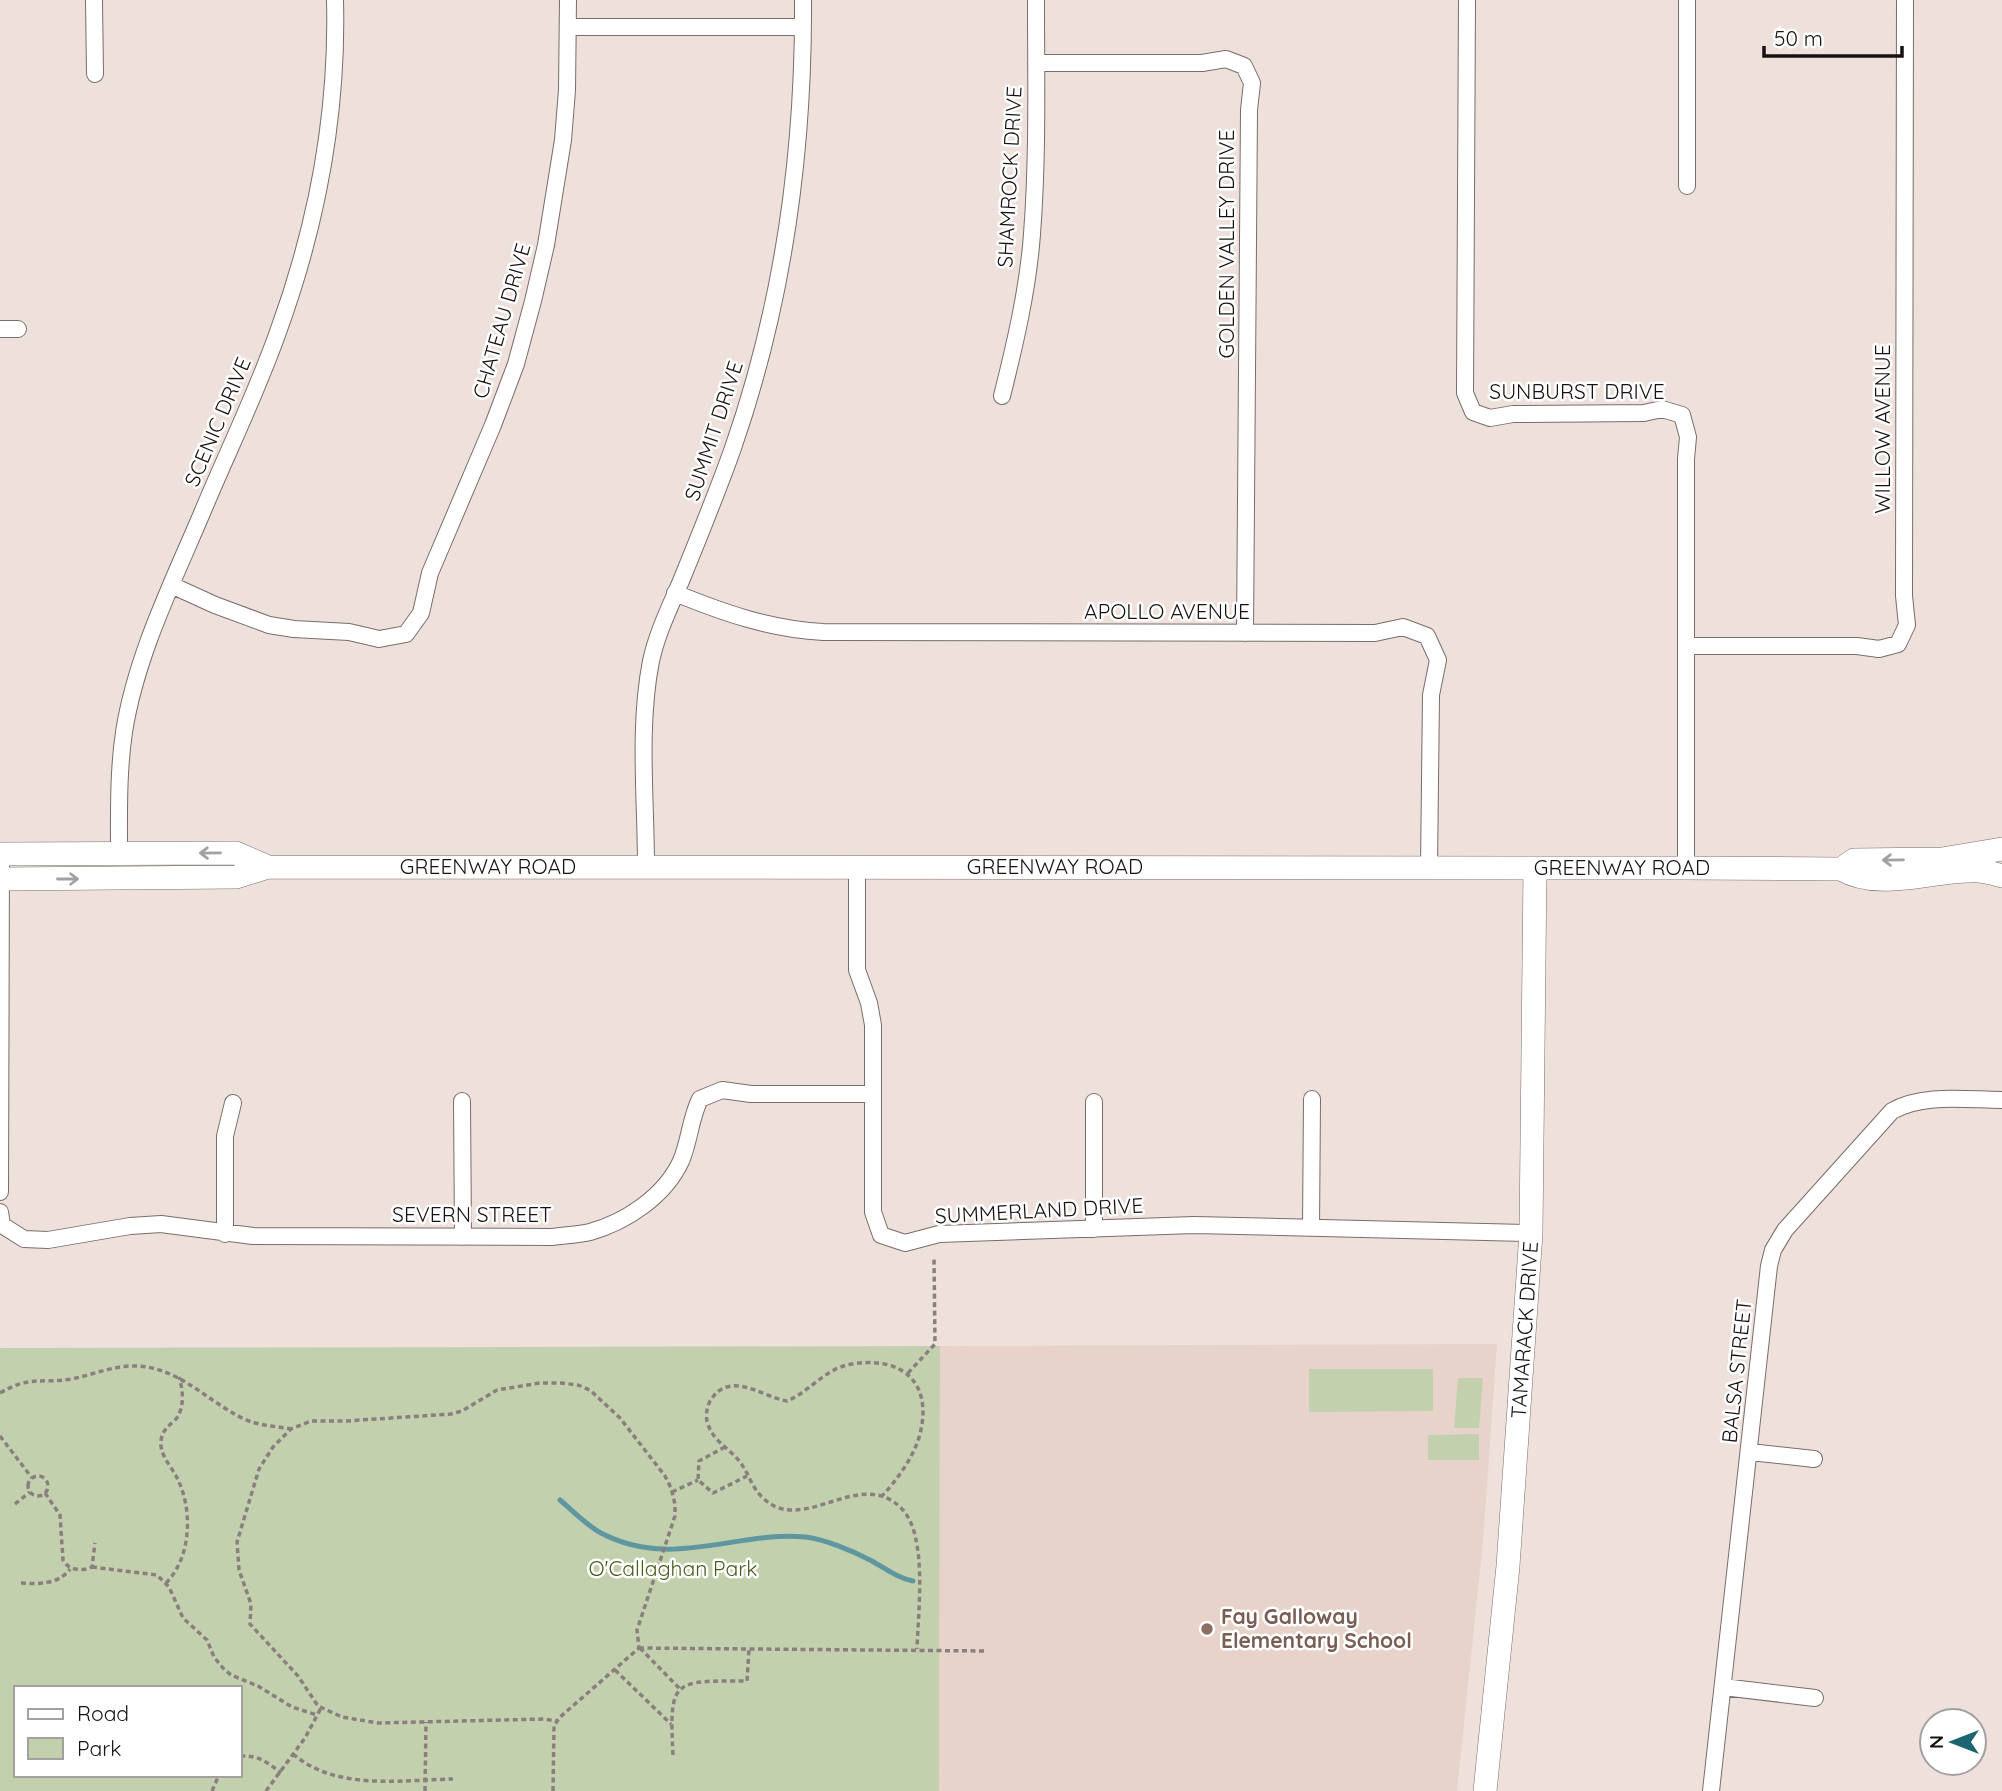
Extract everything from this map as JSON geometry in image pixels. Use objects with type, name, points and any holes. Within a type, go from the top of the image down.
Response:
[{"type":"street","points":[[94,0],[95,74]]},
{"type":"street","name":"SCENIC DRIVE","points":[[119,854],[120,765],[124,732],[149,640],[277,335],[298,274],[325,162],[335,65],[335,0]]},
{"type":"street","name":"CHATEAU DRIVE","points":[[171,585],[269,625],[349,632],[379,639],[405,634],[421,613],[430,573],[516,365],[533,301],[563,140],[567,90],[568,0]]},
{"type":"street","name":"SUMMIT DRIVE","points":[[646,867],[646,692],[652,658],[675,593],[713,505],[767,332],[792,199],[801,103],[803,0]]},
{"type":"street","name":"SHAMROCK DRIVE","points":[[1002,396],[1020,313],[1032,237],[1036,174],[1036,0]]},
{"type":"street","name":"SUNBURST DRIVE","points":[[1467,0],[1465,393],[1473,412],[1490,418],[1513,414],[1644,413],[1662,409],[1682,415],[1688,437],[1686,868]]},
{"type":"street","points":[[1687,0],[1687,186]]},
{"type":"street","name":"WILLOW AVENUE","points":[[1686,646],[1857,646],[1879,649],[1898,644],[1907,625],[1904,596],[1905,0]]},
{"type":"street","points":[[568,27],[803,27]]},
{"type":"street","name":"GOLDEN VALLEY DRIVE","points":[[1036,63],[1202,63],[1226,59],[1244,66],[1252,83],[1249,110],[1245,634]]},
{"type":"street","points":[[0,329],[18,329]]},
{"type":"street","name":"APOLLO AVENUE","points":[[675,593],[734,616],[791,630],[812,632],[1375,634],[1403,627],[1427,636],[1438,660],[1431,695],[1429,868]]},
{"type":"street","name":"GREENWAY ROAD","points":[[1841,869],[1854,860],[1942,859],[2002,849]]},
{"type":"street","name":"GREENWAY ROAD","points":[[0,854],[236,853],[268,867]]},
{"type":"street","points":[[0,854],[0,1192]]},
{"type":"street","name":"GREENWAY ROAD","points":[[0,879],[236,877],[268,867],[1686,868],[1841,869],[1854,877],[1881,879],[1970,871],[2002,876]]},
{"type":"street","name":"SUMMERLAND DRIVE","points":[[857,867],[857,970],[869,1003],[873,1026],[873,1212],[881,1234],[905,1243],[939,1234],[1194,1225],[1531,1233]]},
{"type":"street","name":"TAMARACK DRIVE","points":[[1485,1791],[1508,1566],[1531,1233],[1535,868]]},
{"type":"street","name":"SEVERN STREET","points":[[1,1219],[24,1239],[48,1240],[130,1226],[161,1224],[225,1234],[293,1237],[552,1237],[589,1232],[617,1222],[652,1200],[680,1163],[690,1136],[692,1116],[700,1099],[722,1090],[751,1094],[872,1094]]},
{"type":"street","points":[[1311,1227],[1312,1099]]},
{"type":"street","name":"BALSA STREET","points":[[1711,1791],[1769,1266],[1773,1250],[1785,1230],[1892,1111],[1905,1103],[1920,1101],[2002,1100]]},
{"type":"street","points":[[462,1101],[463,1237]]},
{"type":"street","points":[[1094,1102],[1094,1229]]},
{"type":"street","points":[[225,1234],[225,1136],[233,1103]]},
{"type":"street","points":[[1750,1451],[1814,1459]]},
{"type":"street","points":[[1723,1687],[1815,1698]]},
{"type":"path","points":[[908,1373],[935,1344],[934,1258]]},
{"type":"path","points":[[881,1497],[905,1467],[920,1434],[922,1403],[919,1389],[908,1373],[886,1365],[853,1364],[829,1372],[787,1401],[742,1385],[731,1386],[712,1399],[707,1408],[709,1427],[735,1456],[763,1499],[783,1510],[804,1510],[852,1495],[864,1494],[881,1497],[901,1507],[911,1520],[914,1531],[918,1575],[917,1649]]},
{"type":"path","points":[[0,1393],[32,1379],[55,1381],[129,1366],[146,1367],[179,1377],[247,1420],[291,1429]]},
{"type":"path","points":[[166,1583],[174,1575],[184,1549],[188,1523],[182,1489],[161,1446],[163,1432],[181,1409],[183,1396],[179,1377]]},
{"type":"path","points":[[557,1721],[377,1723],[342,1717],[321,1708],[310,1698],[298,1676],[250,1624],[251,1604],[244,1588],[237,1556],[240,1527],[259,1469],[273,1447],[291,1429],[320,1419],[346,1421],[451,1414],[462,1411],[496,1390],[540,1383],[578,1385],[590,1390],[620,1418],[665,1476],[672,1492],[675,1516],[637,1630],[639,1648],[680,1689]]},
{"type":"path","points":[[0,1436],[32,1478]]},
{"type":"path","points":[[698,1480],[699,1461],[725,1447]]},
{"type":"path","points":[[698,1480],[713,1493],[748,1475]]},
{"type":"path","points":[[39,1476],[47,1481],[45,1493],[35,1495],[30,1492],[28,1486],[32,1478],[39,1476]]},
{"type":"path","points":[[672,1492],[698,1480]]},
{"type":"path","points":[[15,1504],[30,1492]]},
{"type":"path","points":[[45,1493],[60,1516],[63,1560],[70,1568],[92,1567],[158,1575],[166,1583],[183,1618],[207,1640],[214,1657],[223,1668],[231,1675],[258,1686],[292,1707],[317,1715]]},
{"type":"path","points":[[92,1567],[95,1544]]},
{"type":"path","points":[[21,1583],[54,1581],[70,1568]]},
{"type":"path","points":[[553,1791],[554,1727],[557,1721],[570,1705],[639,1648],[985,1651]]},
{"type":"path","points":[[673,1755],[673,1702],[680,1689],[696,1681],[747,1681],[749,1649]]},
{"type":"path","points":[[615,1669],[671,1724]]},
{"type":"path","points":[[266,1791],[281,1773],[321,1708]]},
{"type":"path","points":[[425,1791],[426,1722]]},
{"type":"path","points":[[293,1754],[314,1770],[340,1777],[372,1780],[453,1779]]},
{"type":"path","points":[[242,1756],[253,1755],[263,1759],[281,1773]]},
{"type":"shaded area","name":"Fay Galloway Elementary School","points":[[1497,1344],[1483,1542],[1457,1791],[939,1791],[940,1346]]},
{"type":"green space","name":"O'Callaghan Park","points":[[940,1346],[939,1791],[0,1791],[0,1348]]},
{"type":"green space","points":[[1309,1369],[1433,1369],[1433,1411],[1309,1412]]},
{"type":"green space","points":[[1458,1378],[1483,1378],[1479,1428],[1454,1428]]},
{"type":"green space","points":[[1479,1434],[1479,1460],[1428,1460],[1428,1435]]},
{"type":"waterway","points":[[560,1500],[595,1530],[627,1544],[678,1549],[753,1539],[805,1537],[847,1549],[913,1581]]},
{"type":"place","name":"Fay Galloway Elementary School","points":[[1207,1629]]}]
